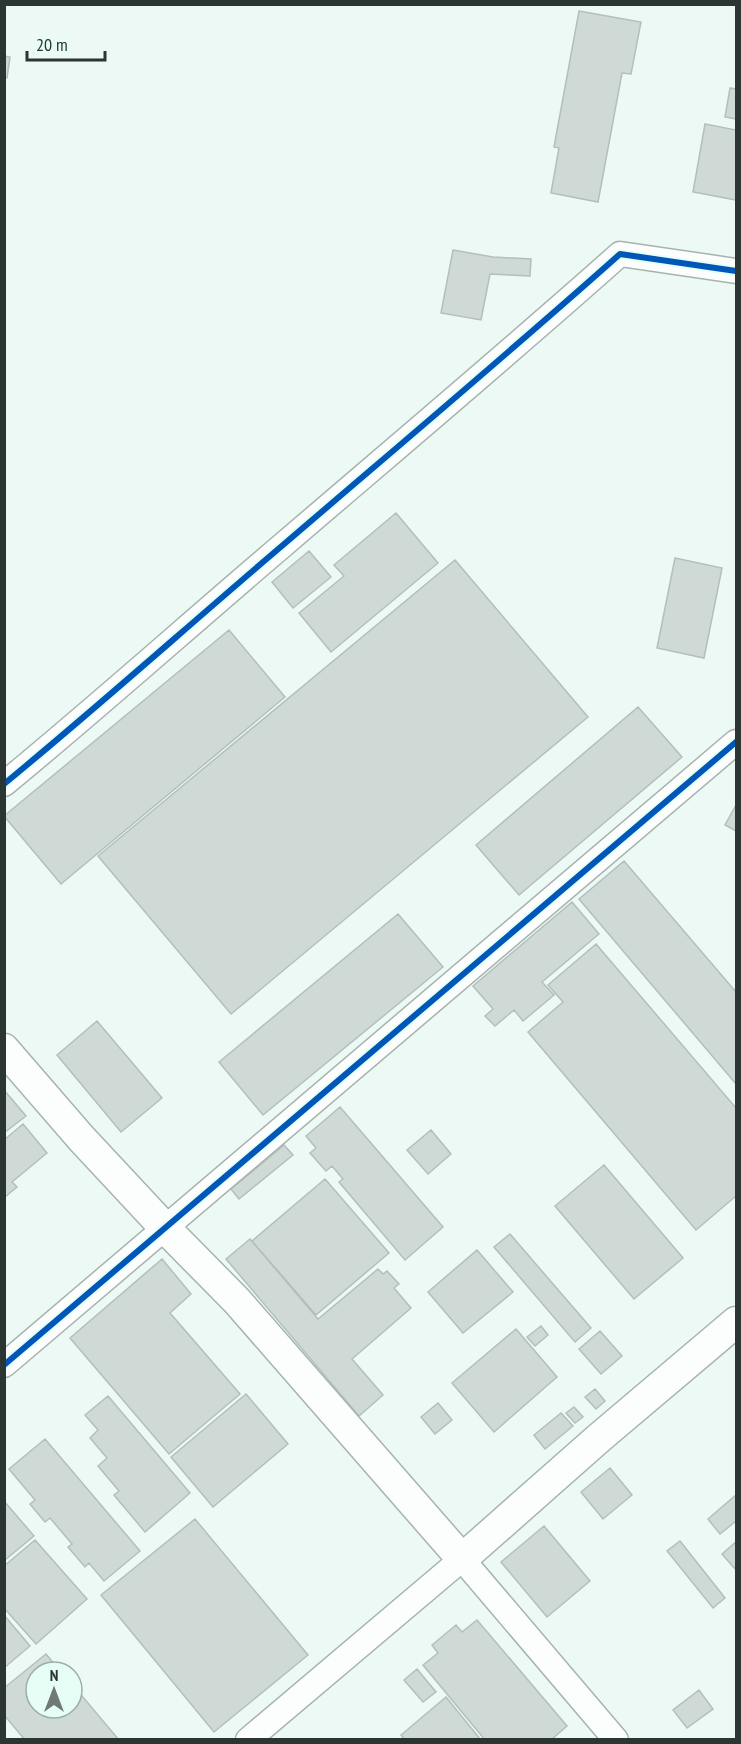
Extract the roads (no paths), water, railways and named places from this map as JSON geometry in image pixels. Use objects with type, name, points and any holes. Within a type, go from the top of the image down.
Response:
[{"type":"street","points":[[4,784],[482,377],[620,254],[736,271]]},
{"type":"street","points":[[4,1365],[736,742]]},
{"type":"street","points":[[4,1049],[164,1227],[237,1301],[616,1740]]},
{"type":"street","points":[[249,1740],[736,1322]]}]
